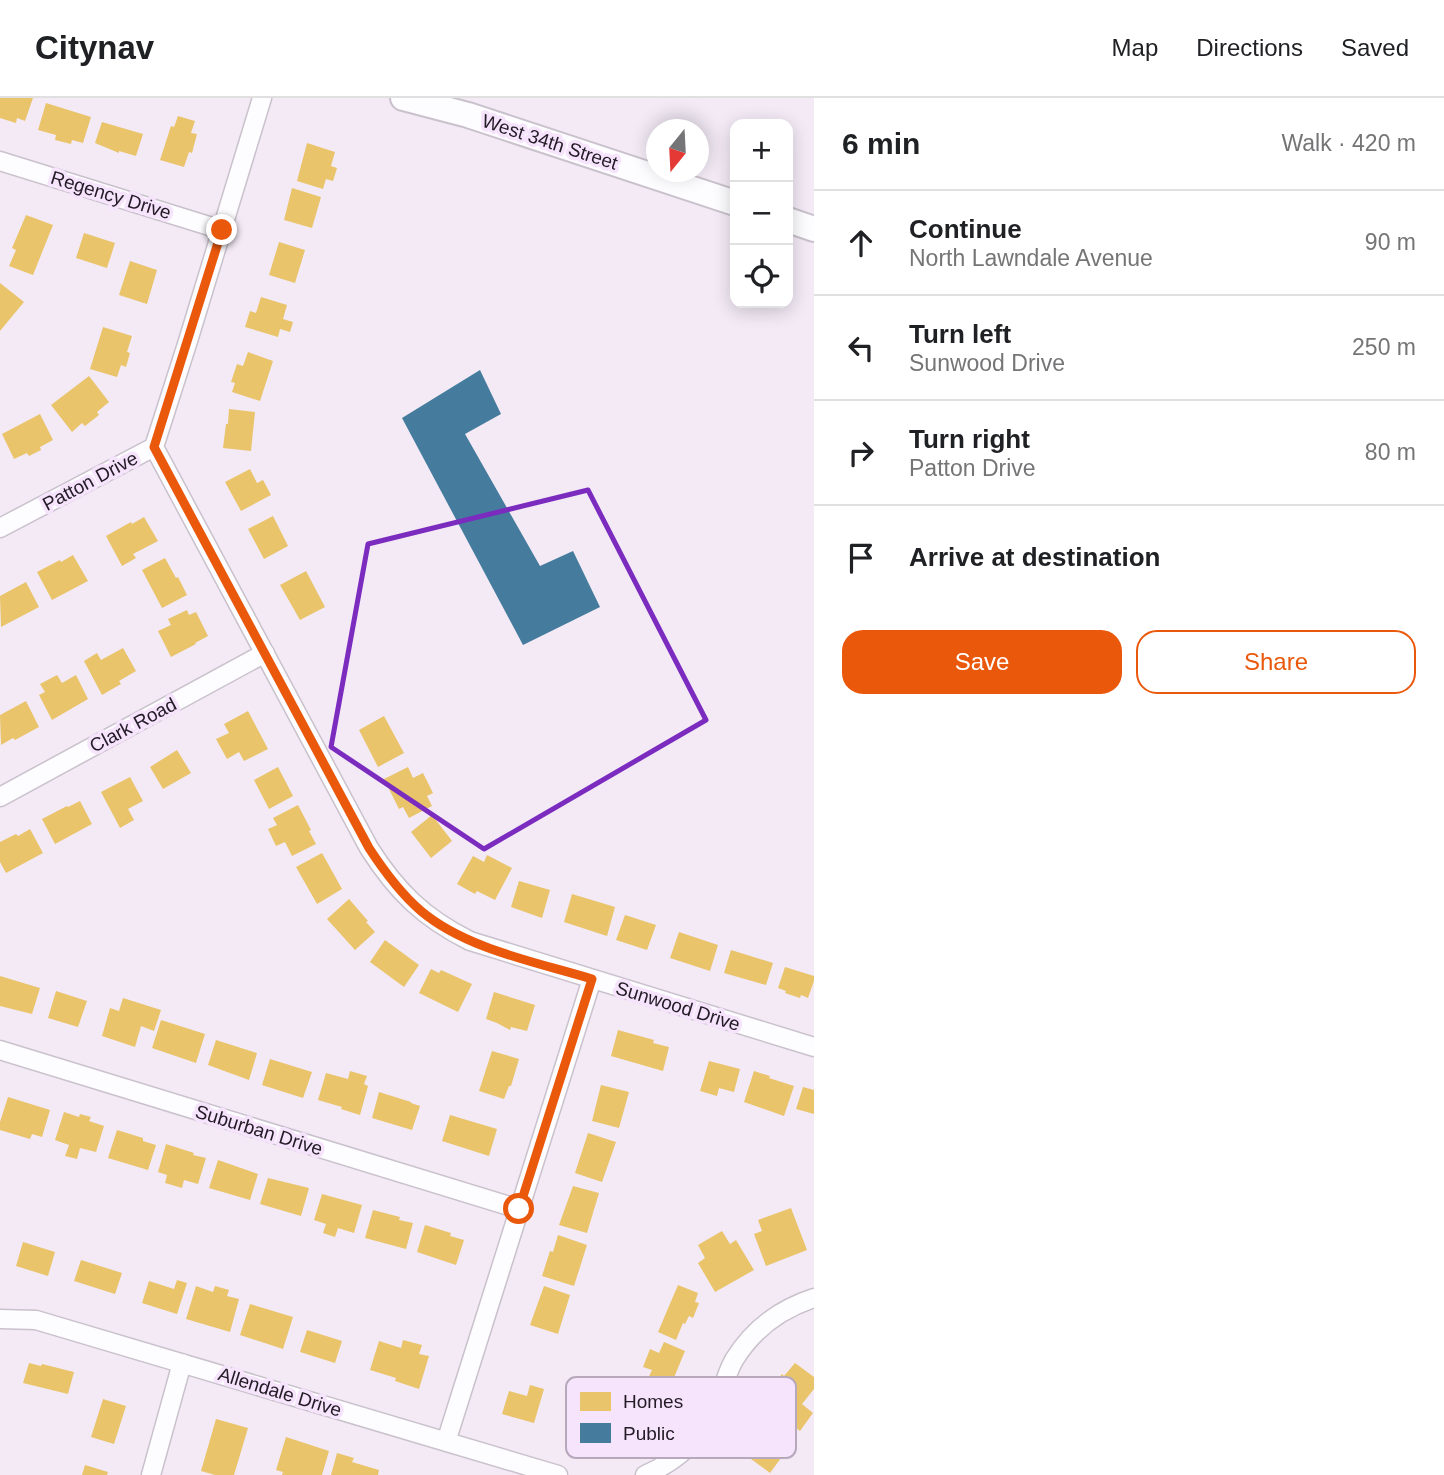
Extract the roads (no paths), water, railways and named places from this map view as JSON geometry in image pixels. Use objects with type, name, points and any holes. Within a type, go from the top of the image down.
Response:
[{"type":"street","name":"Patton Drive","points":[[0,528],[154,447],[262,98]]},
{"type":"street","name":"West 34th Street","points":[[403,98],[470,106],[730,201]]},
{"type":"street","name":"Regency Drive","points":[[0,160],[222,230]]},
{"type":"street","points":[[793,222],[814,229]]},
{"type":"street","name":"Sunwood Drive","points":[[154,447],[369,848],[400,891],[432,920],[470,941],[814,1047]]},
{"type":"street","name":"Clark Road","points":[[0,797],[265,653]]},
{"type":"street","points":[[446,1442],[592,979]]},
{"type":"street","name":"Suburban Drive","points":[[0,1050],[519,1209]]},
{"type":"street","points":[[727,1377],[733,1361],[743,1346],[767,1322],[781,1312],[814,1298]]},
{"type":"street","name":"Allendale Drive","points":[[0,1319],[36,1320],[558,1475]]},
{"type":"street","points":[[151,1475],[182,1363]]},
{"type":"street","points":[[645,1475],[676,1458]]}]
